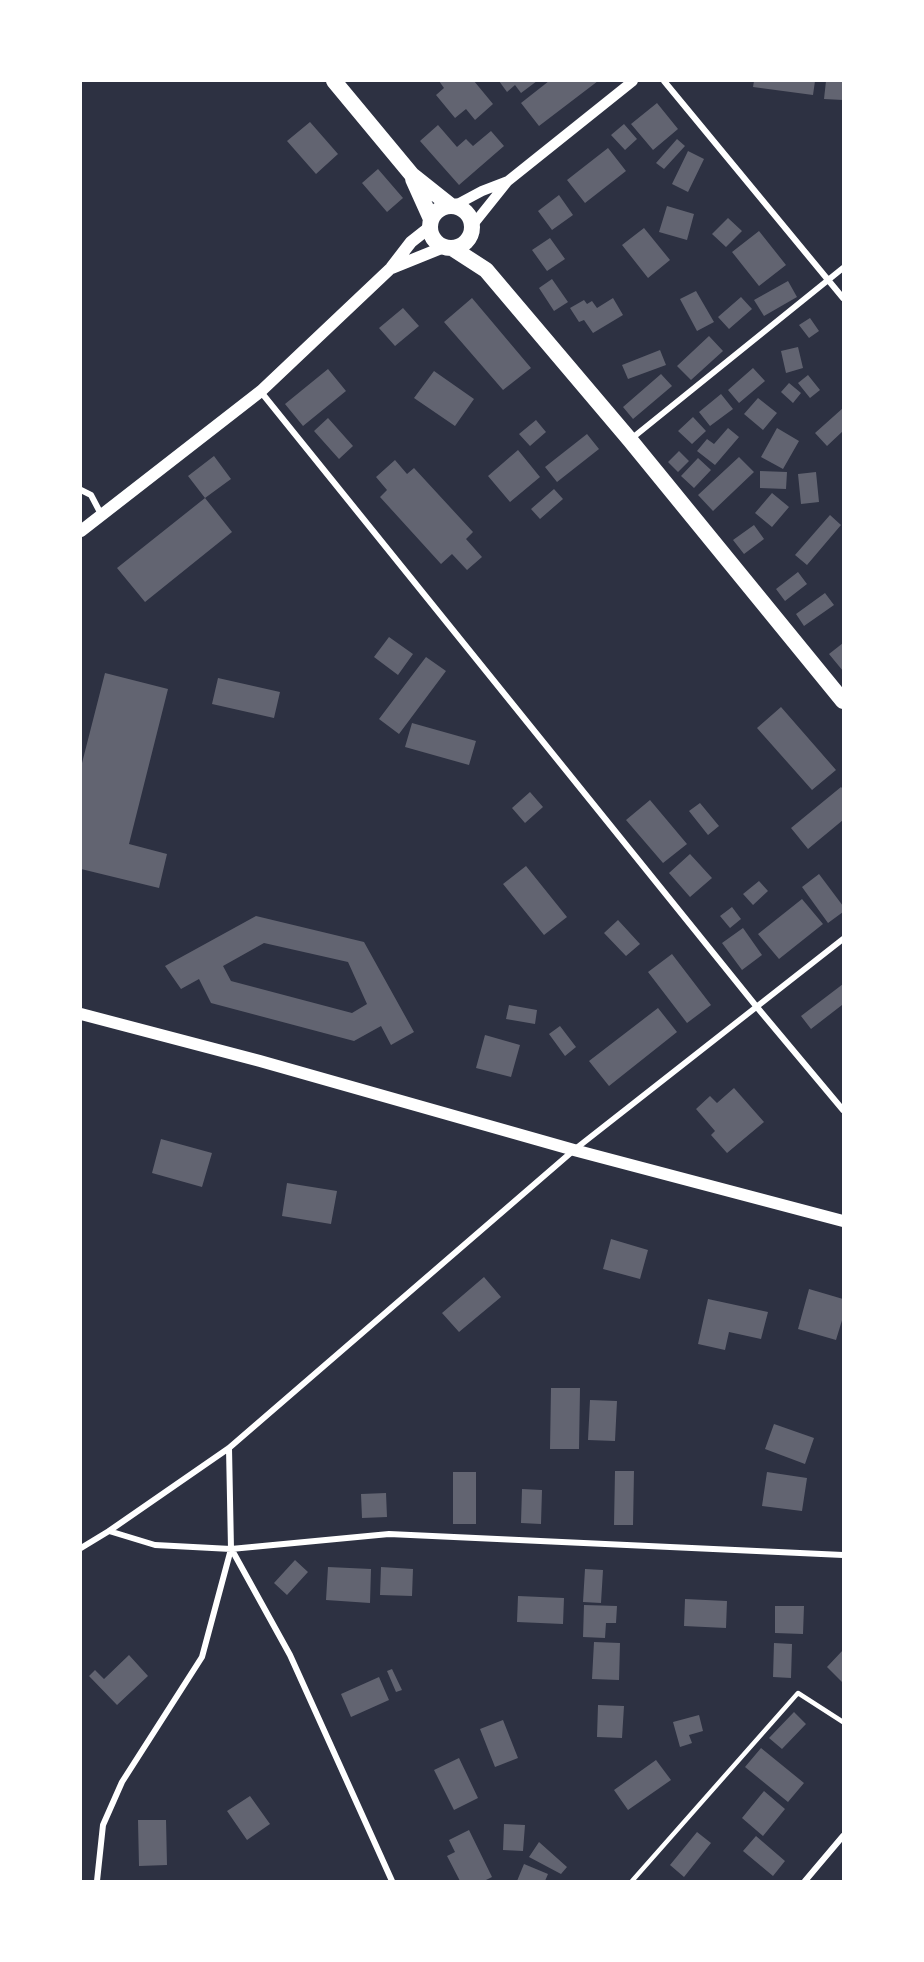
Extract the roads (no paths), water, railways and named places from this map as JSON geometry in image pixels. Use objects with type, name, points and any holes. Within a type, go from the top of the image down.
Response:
[{"type":"highway","points":[[334,81],[412,175],[453,206],[467,213],[486,270]]},
{"type":"highway","points":[[412,175],[431,223],[434,239],[486,270],[630,440],[843,701]]},
{"type":"highway","points":[[431,223],[439,210],[453,206]]},
{"type":"highway","points":[[448,247],[465,242],[472,228]]},
{"type":"main road","points":[[81,531],[261,391],[391,268],[411,242],[431,223]]},
{"type":"main road","points":[[391,268],[448,247]]},
{"type":"main road","points":[[81,1014],[260,1061],[574,1150],[843,1221]]},
{"type":"street","points":[[472,228],[508,181],[633,81]]},
{"type":"street","points":[[664,81],[843,298]]},
{"type":"street","points":[[453,206],[508,181]]},
{"type":"street","points":[[630,440],[843,268]]},
{"type":"street","points":[[261,391],[756,1006],[843,1110]]},
{"type":"street","points":[[81,490],[91,495],[102,516]]},
{"type":"street","points":[[81,1548],[229,1448],[574,1150],[843,939]]},
{"type":"street","points":[[91,1881],[97,1881],[103,1825],[122,1782],[202,1657],[231,1550],[229,1448]]},
{"type":"street","points":[[109,1531],[155,1545],[231,1550],[389,1534],[843,1556]]},
{"type":"street","points":[[231,1550],[290,1655],[392,1881]]},
{"type":"street","points":[[805,1881],[843,1836]]},
{"type":"lane","points":[[632,1881],[798,1693],[843,1722]]}]
